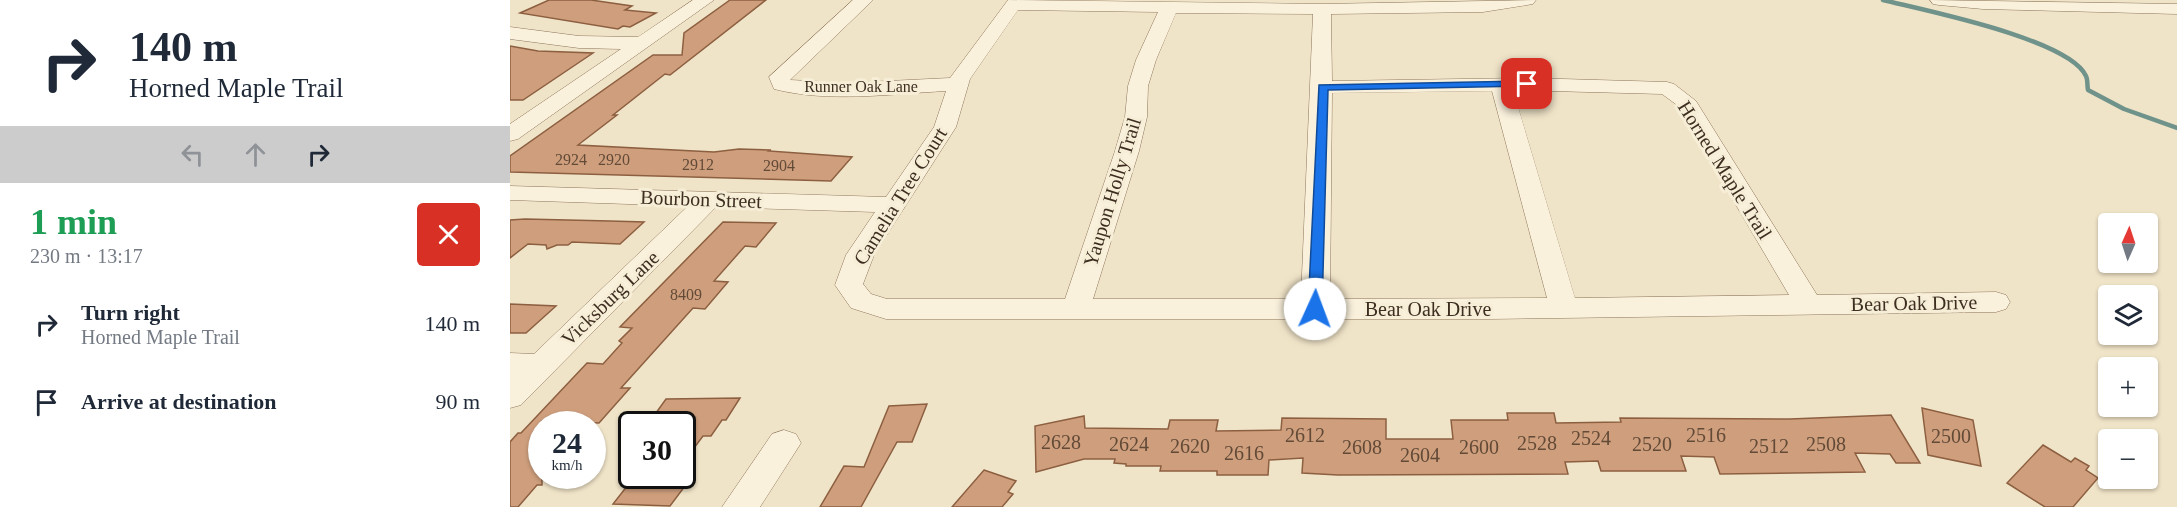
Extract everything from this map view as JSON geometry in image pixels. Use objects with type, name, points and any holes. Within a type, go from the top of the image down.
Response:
[{"type":"street","points":[[510,134],[705,0]]},
{"type":"street","name":"Runner Oak Lane","points":[[864,0],[790,64],[779,77],[781,85],[802,88],[877,89],[957,84]]},
{"type":"street","points":[[1015,3],[1169,8],[1322,9],[1483,7],[1527,0]]},
{"type":"street","points":[[1939,0],[1990,4],[2177,9]]},
{"type":"street","name":"Camelia Tree Court","points":[[861,301],[849,285],[860,255],[945,127],[957,84],[979,50],[1015,3]]},
{"type":"street","name":"Yaupon Holly Trail","points":[[1076,309],[1127,151],[1136,117],[1138,86],[1146,60],[1169,8]]},
{"type":"street","points":[[1315,309],[1322,87],[1322,9]]},
{"type":"street","points":[[510,33],[579,42],[640,43]]},
{"type":"street","points":[[1501,84],[1564,308]]},
{"type":"street","name":"Horned Maple Trail","points":[[1322,87],[1501,84],[1667,88],[1685,101],[1809,304]]},
{"type":"street","name":"Bourbon Street","points":[[510,193],[892,205]]},
{"type":"street","name":"Vicksburg Lane","points":[[510,396],[710,199]]},
{"type":"street","name":"Bear Oak Drive","points":[[861,301],[886,309],[1564,308],[1996,302]]},
{"type":"street","points":[[510,364],[541,365]]},
{"type":"street","points":[[741,507],[784,443]]},
{"type":"building","points":[[549,0],[591,0],[632,6],[625,10],[656,13],[630,27],[623,26],[618,29],[520,13]]},
{"type":"building","points":[[730,0],[766,0],[670,75],[665,74],[578,145],[714,152],[739,149],[771,150],[769,151],[852,157],[831,181],[510,172],[510,156],[653,55],[682,55],[684,33]]},
{"type":"building","points":[[510,46],[538,51],[593,53],[523,100],[510,100]]},
{"type":"building","points":[[510,220],[644,222],[620,244],[572,242],[568,245],[557,245],[547,249],[546,245],[528,244],[510,258]]},
{"type":"building","points":[[723,222],[776,223],[756,247],[745,246],[714,281],[728,282],[705,309],[693,308],[621,388],[630,388],[606,415],[606,411],[542,411],[587,363],[603,364],[622,343],[619,341],[632,328],[620,327]]},
{"type":"building","points":[[510,304],[556,306],[526,333],[510,333]]},
{"type":"building","points":[[740,398],[726,420],[722,420],[711,436],[703,436],[696,445],[696,411],[657,411],[666,399]]},
{"type":"building","points":[[927,404],[912,442],[897,442],[861,507],[820,507],[844,466],[864,467],[889,406]]},
{"type":"building","points":[[1922,408],[1973,420],[1981,466],[1928,455]]},
{"type":"building","points":[[1507,413],[1554,413],[1556,423],[1621,422],[1620,418],[1790,419],[1891,415],[1920,463],[1896,463],[1890,454],[1855,453],[1865,472],[1720,474],[1714,457],[1681,456],[1686,471],[1601,471],[1598,461],[1565,462],[1568,474],[1338,475],[1302,473],[1303,458],[1269,460],[1268,475],[1217,475],[1217,471],[1160,471],[1161,466],[1126,466],[1126,464],[1114,463],[1115,459],[1084,459],[1036,472],[1035,426],[1084,416],[1085,428],[1168,429],[1170,420],[1218,420],[1216,431],[1281,430],[1282,418],[1386,419],[1386,439],[1453,439],[1451,420],[1508,420]]},
{"type":"building","points":[[528,426],[528,489],[534,489],[518,507],[510,507],[510,442],[518,433]]},
{"type":"building","points":[[2043,445],[2071,462],[2075,458],[2089,466],[2086,470],[2098,478],[2073,507],[2045,507],[2007,483]]},
{"type":"building","points":[[984,470],[1016,481],[1008,492],[1013,494],[1002,507],[952,507]]},
{"type":"building","points":[[625,489],[683,489],[670,506],[613,504]]},
{"type":"waterway","points":[[1883,0],[1993,28],[2053,50],[2074,63],[2086,76],[2088,90],[2124,109],[2177,128]]},
{"type":"route","points":[[1315,309],[1322,87],[1527,84]]}]
